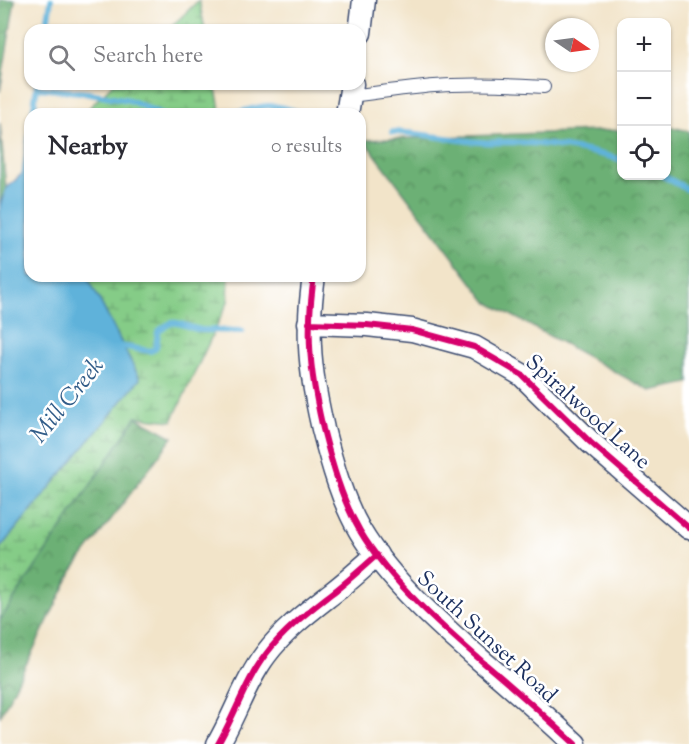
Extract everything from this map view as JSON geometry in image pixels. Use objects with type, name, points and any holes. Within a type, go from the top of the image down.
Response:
[{"type":"street","points":[[361,24],[364,0]]},
{"type":"street","name":"South Sunset Road","points":[[313,282],[309,323],[315,389],[329,451],[347,506],[360,532],[395,578],[415,599],[575,744]]},
{"type":"street","name":"Spiralwood Lane","points":[[309,323],[404,328],[474,347],[522,375],[590,442],[689,528]]},
{"type":"street","points":[[218,744],[256,671],[278,639],[377,555]]},
{"type":"lane","points":[[350,98],[404,89],[450,85],[505,84],[544,87]]},
{"type":"green space","points":[[0,0],[15,0],[0,92]]},
{"type":"green space","points":[[199,0],[204,24],[174,24]]},
{"type":"green space","points":[[107,90],[216,90],[220,108],[89,108]]},
{"type":"green space","points":[[0,123],[6,189],[0,205]]},
{"type":"green space","points":[[671,128],[689,131],[689,383],[650,391],[487,302],[366,140],[617,130],[617,180],[671,180]]},
{"type":"green space","points":[[90,282],[229,282],[228,302],[172,421],[136,417],[0,620],[0,548],[140,379]]},
{"type":"green space","points":[[136,417],[173,437],[73,570],[0,717],[0,620]]},
{"type":"water","points":[[24,172],[24,282],[90,282],[140,379],[0,548],[0,205],[6,189]]},
{"type":"waterway","name":"Mill Creek","points":[[47,24],[51,0]]},
{"type":"waterway","name":"Mill Creek","points":[[34,108],[36,90]]},
{"type":"waterway","points":[[58,90],[129,100],[147,108]]},
{"type":"waterway","points":[[253,108],[267,106],[285,108]]},
{"type":"waterway","points":[[393,132],[458,140],[551,145],[617,159]]},
{"type":"waterway","points":[[670,180],[689,190]]},
{"type":"waterway","points":[[120,346],[150,351],[155,349],[158,332],[175,323],[201,330],[242,331]]},
{"type":"cycle path","points":[[313,282],[310,335],[315,389],[334,468],[348,507],[360,531],[386,567],[417,602],[575,744]]},
{"type":"cycle path","points":[[309,323],[367,325],[412,330],[474,347],[522,375],[590,442],[689,528]]},
{"type":"cycle path","points":[[218,744],[252,675],[273,645],[377,555]]}]
